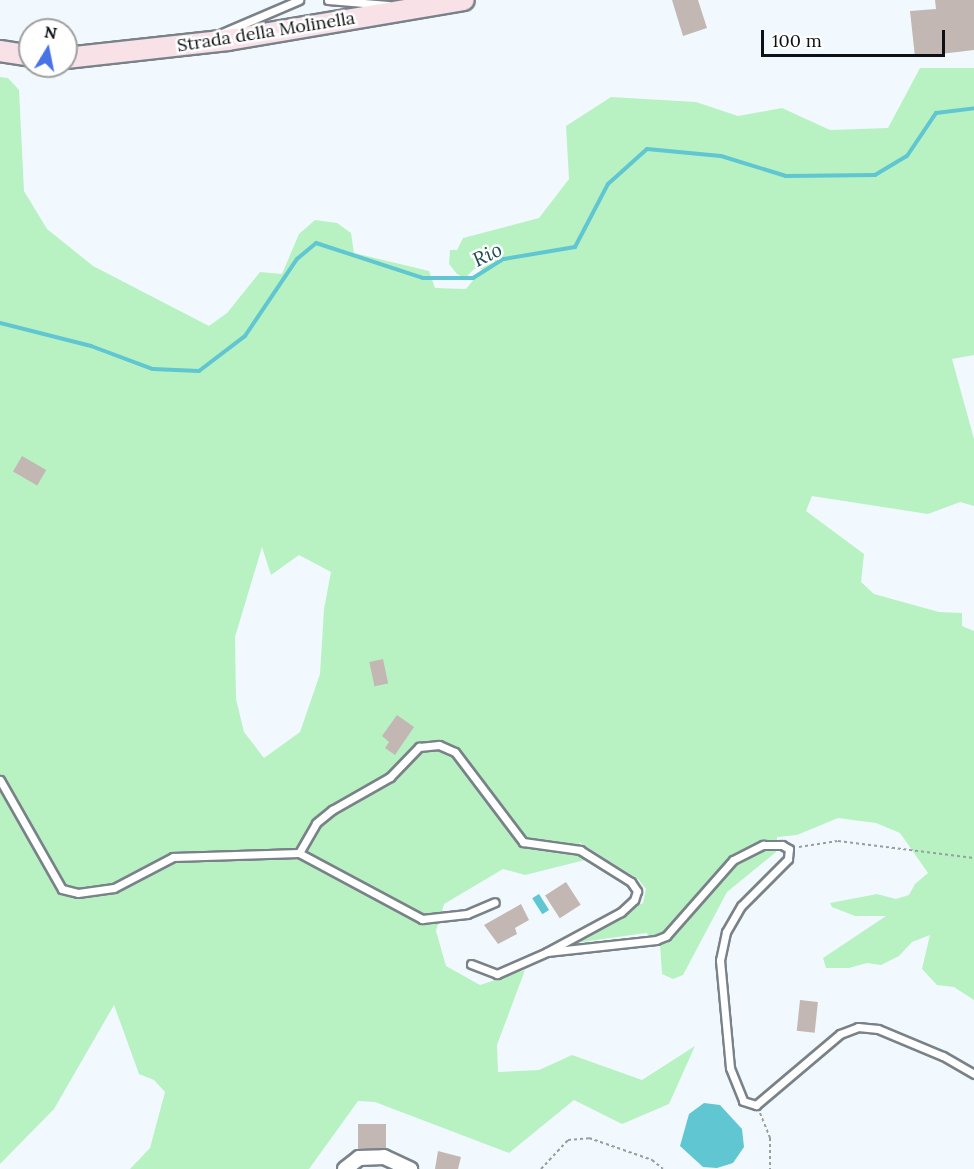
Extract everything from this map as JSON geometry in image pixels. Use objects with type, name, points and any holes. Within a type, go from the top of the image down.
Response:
[{"type":"main road","name":"Strada della Molinella","points":[[78,57],[198,44],[464,0]]},
{"type":"main road","points":[[0,51],[18,54]]},
{"type":"street","points":[[345,1169],[359,1158],[384,1157],[410,1169]]},
{"type":"lane","points":[[198,44],[299,0]]},
{"type":"lane","points":[[328,0],[415,8]]},
{"type":"lane","points":[[299,853],[316,823],[332,810],[390,777],[419,747],[439,746],[455,752],[523,842],[580,850],[631,882],[637,891],[634,900],[621,912],[547,952],[498,974],[471,964]]},
{"type":"lane","points":[[0,780],[62,889],[78,893],[114,888],[173,857],[299,853],[422,919],[467,914],[495,902]]},
{"type":"lane","points":[[547,952],[656,940],[666,936],[732,860],[763,845],[782,845],[789,849],[788,859],[741,906],[726,932],[720,960],[730,1068],[743,1101],[756,1105],[824,1047],[858,1027],[878,1029],[943,1056],[974,1074]]},
{"type":"lane","points":[[817,1041],[824,1047]]},
{"type":"path","points":[[789,849],[838,841],[974,858]]},
{"type":"path","points":[[756,1105],[770,1138],[770,1169]]},
{"type":"path","points":[[541,1169],[568,1140],[589,1138],[652,1160],[663,1169]]},
{"type":"green space","points":[[920,68],[974,68],[974,355],[952,359],[974,439],[974,506],[960,502],[928,514],[812,496],[806,511],[864,554],[861,582],[874,594],[939,612],[962,613],[962,626],[974,631],[974,1000],[954,987],[937,985],[922,969],[930,935],[912,942],[899,956],[881,965],[867,963],[849,968],[826,968],[823,958],[886,916],[855,916],[832,907],[830,903],[877,894],[896,899],[909,895],[915,884],[928,873],[900,833],[876,823],[838,818],[797,835],[777,837],[776,852],[727,892],[683,975],[673,979],[662,974],[660,944],[646,933],[567,944],[565,940],[643,903],[646,889],[638,879],[579,842],[585,860],[525,875],[503,869],[444,904],[436,931],[446,966],[480,985],[525,970],[497,1045],[498,1072],[539,1070],[572,1055],[642,1080],[695,1046],[669,1104],[622,1124],[574,1100],[509,1153],[375,1102],[358,1101],[309,1169],[130,1169],[150,1148],[165,1092],[154,1080],[139,1074],[114,1005],[54,1109],[0,1164],[0,77],[8,78],[19,90],[24,191],[47,229],[93,266],[209,326],[227,313],[260,272],[282,274],[299,234],[315,220],[337,223],[351,233],[354,253],[429,271],[435,288],[466,289],[482,269],[474,269],[465,278],[457,274],[449,264],[450,250],[457,250],[463,238],[539,218],[569,179],[566,126],[611,97],[696,102],[738,116],[782,108],[830,130],[888,128]],"holes":[[[262,547],[271,575],[299,555],[331,572],[324,609],[320,674],[300,732],[264,758],[244,732],[236,699],[235,637]]]},
{"type":"water","points":[[539,894],[549,910],[542,914],[532,898]]},
{"type":"water","points":[[704,1103],[720,1105],[742,1129],[744,1147],[733,1163],[717,1168],[703,1167],[680,1146],[689,1114]]},
{"type":"building","points":[[672,0],[698,0],[707,28],[683,36]]},
{"type":"building","points":[[935,0],[974,0],[974,50],[915,57],[910,11],[936,9]]},
{"type":"building","points":[[22,456],[46,470],[37,486],[13,472]]},
{"type":"building","points":[[383,659],[388,683],[375,686],[369,662]]},
{"type":"building","points":[[397,715],[414,727],[395,755],[385,748],[389,742],[382,736]]},
{"type":"building","points":[[566,882],[581,905],[560,918],[545,896]]},
{"type":"building","points":[[521,904],[529,920],[515,928],[517,934],[498,944],[484,925]]},
{"type":"building","points":[[800,1000],[818,1002],[815,1033],[797,1031]]},
{"type":"building","points":[[358,1124],[386,1124],[386,1149],[358,1149]]},
{"type":"building","points":[[438,1151],[461,1157],[458,1169],[435,1169]]},
{"type":"waterway","name":"Rio","points":[[0,323],[91,346],[153,369],[199,371],[245,336],[297,259],[316,243],[423,278],[473,278],[504,259],[575,247],[608,184],[647,149],[721,156],[786,176],[875,175],[907,156],[936,113],[974,108]]}]
